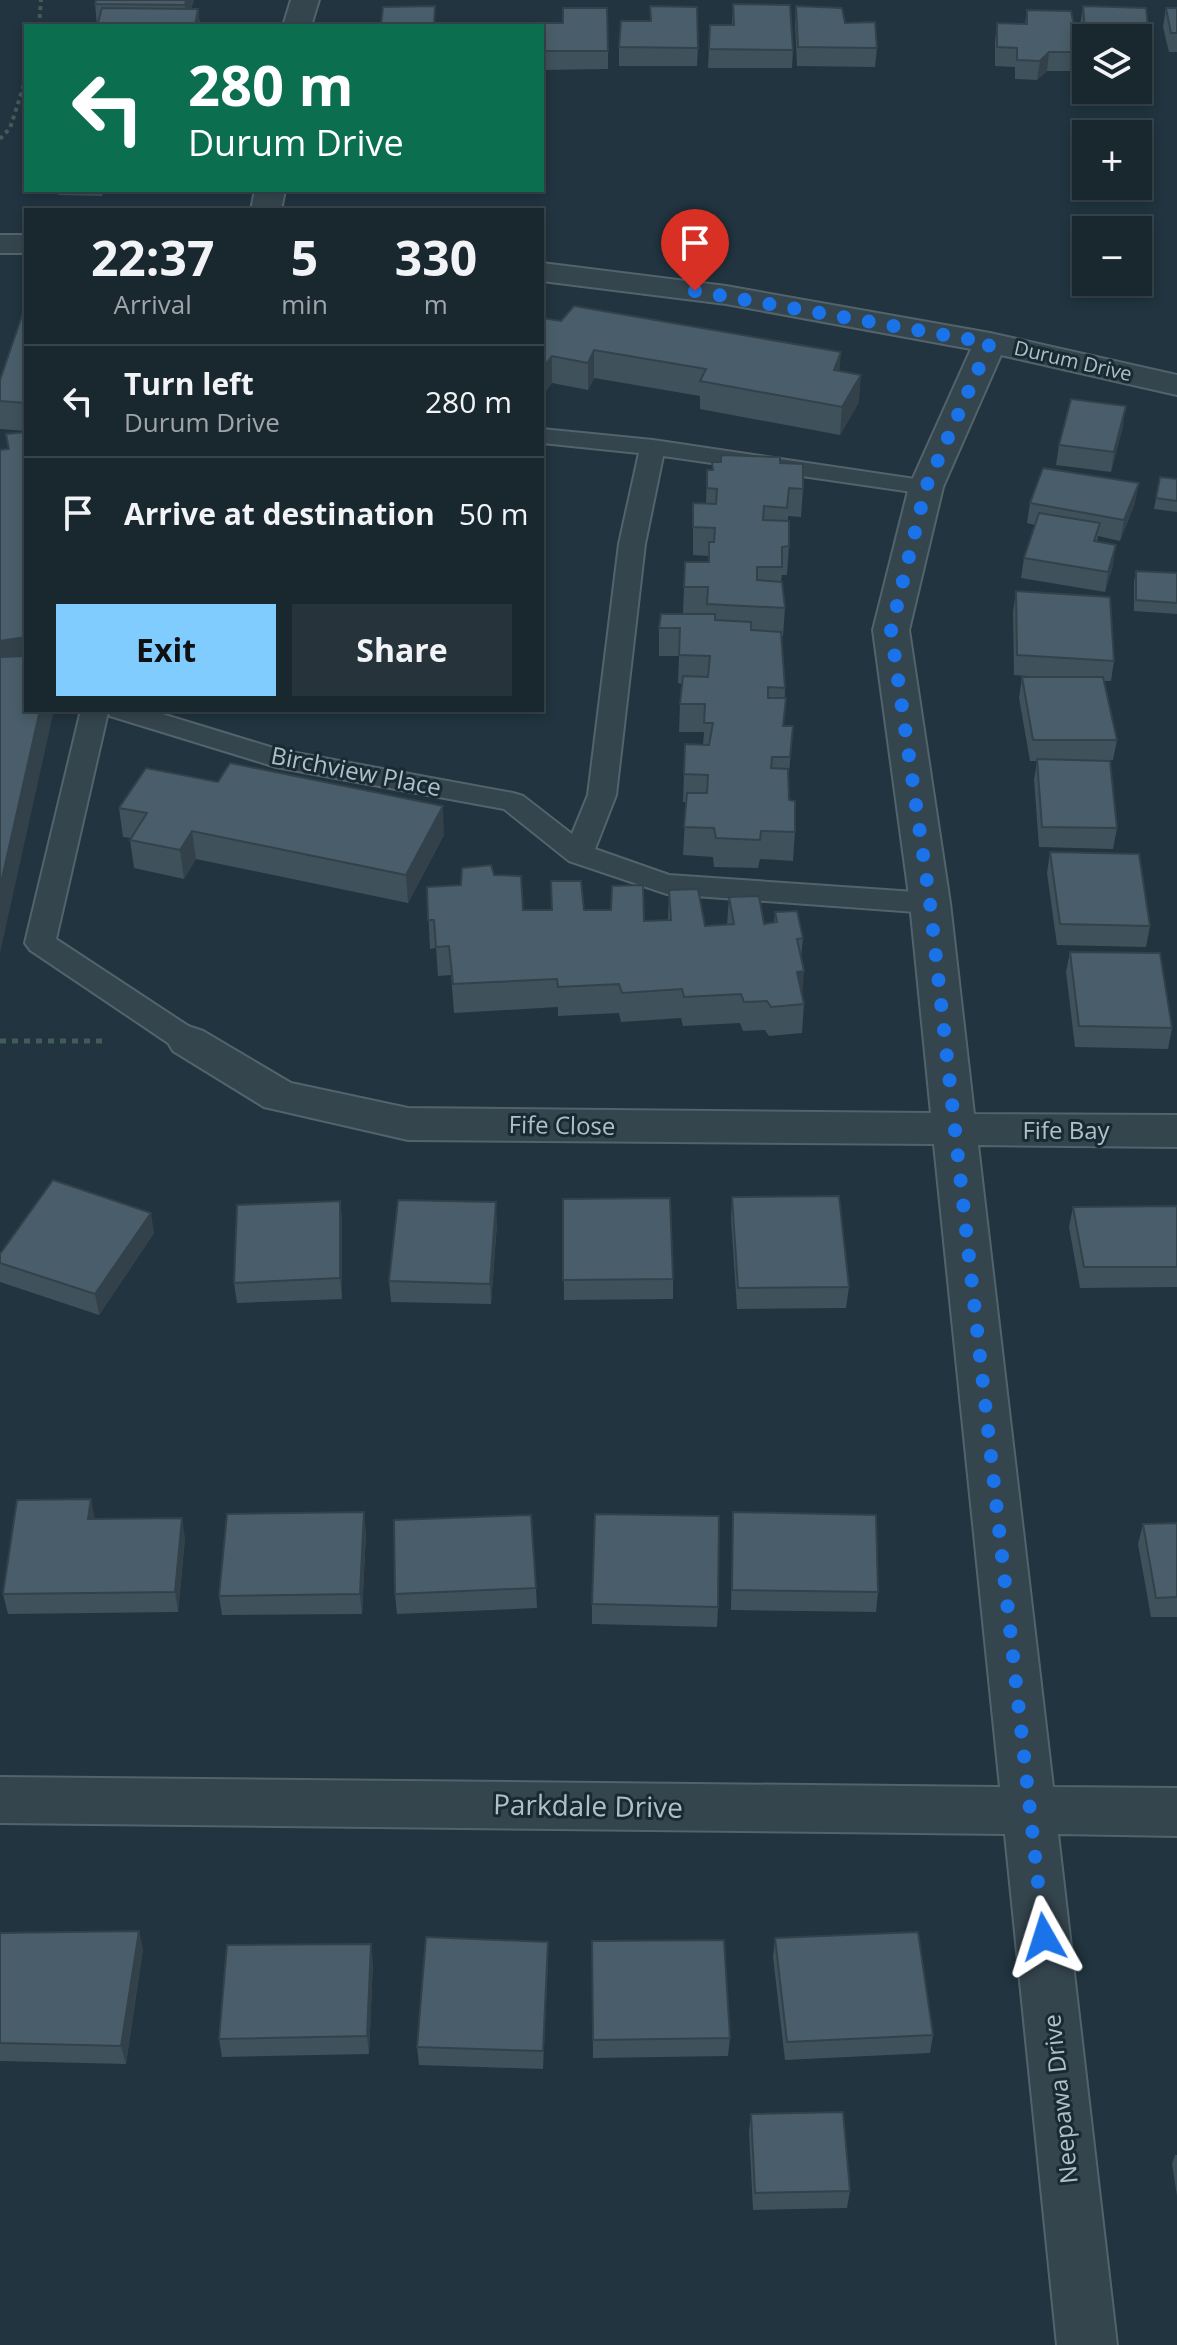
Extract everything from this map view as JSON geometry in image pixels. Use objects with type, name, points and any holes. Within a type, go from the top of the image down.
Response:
[{"type":"street","points":[[298,24],[305,0]]},
{"type":"street","points":[[0,244],[24,244]]},
{"type":"street","name":"Durum Drive","points":[[544,272],[726,295],[990,343],[1177,385]]},
{"type":"street","name":"Neepawa Drive","points":[[990,343],[926,487],[891,630],[930,903],[1087,2345]]},
{"type":"street","name":"Fife Close","points":[[188,1041],[279,1096],[408,1124],[955,1130]]},
{"type":"street","name":"Fife Bay","points":[[955,1130],[1177,1131]]},
{"type":"street","name":"Parkdale Drive","points":[[0,1800],[1177,1812]]},
{"type":"lane","points":[[544,436],[653,447],[926,487]]},
{"type":"lane","points":[[579,854],[602,795],[632,544],[653,447]]},
{"type":"lane","points":[[95,712],[40,943],[188,1041]]},
{"type":"lane","name":"Birchview Place","points":[[126,712],[276,758],[513,802],[579,854],[667,884],[930,903]]},
{"type":"path","points":[[39,24],[41,0]]},
{"type":"path","points":[[0,139],[10,128],[24,85]]},
{"type":"path","points":[[0,1041],[188,1041]]},
{"type":"building","points":[[96,0],[186,0],[185,5],[95,4]]},
{"type":"building","points":[[733,4],[790,5],[793,50],[709,49],[710,25],[734,25]]},
{"type":"building","points":[[435,6],[434,24],[381,24],[383,7]]},
{"type":"building","points":[[650,6],[697,7],[698,48],[619,47],[621,21],[651,21]]},
{"type":"building","points":[[796,6],[842,8],[845,23],[875,22],[877,48],[798,47]]},
{"type":"building","points":[[1083,6],[1146,8],[1148,24],[1084,24]]},
{"type":"building","points":[[102,8],[198,9],[195,24],[98,24]]},
{"type":"building","points":[[563,8],[607,8],[608,51],[544,51],[544,24],[535,23],[563,23]]},
{"type":"building","points":[[1166,8],[1177,8],[1177,33],[1171,33]]},
{"type":"building","points":[[1027,10],[1071,11],[1072,52],[1049,52],[1040,61],[1017,60],[1017,48],[997,47],[997,23],[1027,24]]},
{"type":"building","points":[[574,306],[841,352],[834,370],[861,375],[842,407],[700,381],[706,369],[594,350],[588,363],[552,356],[544,365],[544,318],[561,321]]},
{"type":"building","points":[[24,310],[24,403],[0,401],[0,380]]},
{"type":"building","points":[[1071,399],[1126,406],[1114,452],[1059,445]]},
{"type":"building","points":[[24,432],[24,637],[0,641],[0,450],[9,449],[6,434]]},
{"type":"building","points":[[721,455],[780,457],[780,463],[803,464],[803,489],[789,488],[787,508],[764,506],[763,520],[789,521],[789,546],[782,547],[782,567],[757,567],[757,580],[782,582],[785,608],[707,604],[708,587],[684,587],[685,562],[709,562],[709,542],[714,542],[715,528],[693,527],[693,503],[716,504],[717,489],[707,488],[707,470],[713,470],[712,462],[721,462]]},
{"type":"building","points":[[1043,468],[1139,483],[1124,520],[1030,503]]},
{"type":"building","points":[[1160,477],[1177,479],[1177,501],[1156,498]]},
{"type":"building","points":[[1039,513],[1100,523],[1094,541],[1116,545],[1108,572],[1024,558]]},
{"type":"building","points":[[1136,571],[1177,573],[1177,603],[1136,600]]},
{"type":"building","points":[[1016,591],[1110,597],[1114,661],[1017,655]]},
{"type":"building","points":[[661,614],[715,614],[715,620],[751,622],[751,630],[781,632],[785,688],[768,687],[768,698],[786,698],[783,726],[793,726],[790,757],[772,757],[771,768],[788,769],[789,800],[795,801],[795,832],[761,831],[760,840],[716,838],[714,828],[684,827],[687,793],[707,793],[708,775],[684,774],[685,744],[709,745],[713,723],[704,723],[705,704],[680,704],[683,676],[708,677],[710,656],[679,655],[680,628],[659,628]]},
{"type":"building","points":[[24,656],[24,712],[40,712],[0,887],[0,657]]},
{"type":"building","points":[[1022,677],[1103,677],[1117,740],[1033,740]]},
{"type":"building","points":[[1037,759],[1110,761],[1117,828],[1042,827]]},
{"type":"building","points":[[230,763],[443,806],[406,875],[192,831],[180,850],[130,840],[147,813],[119,808],[146,768],[218,782]]},
{"type":"building","points":[[1050,852],[1139,854],[1150,926],[1060,924]]},
{"type":"building","points":[[491,865],[494,875],[521,876],[523,910],[552,910],[551,881],[581,881],[584,910],[611,910],[612,886],[643,885],[644,921],[671,920],[669,890],[698,889],[705,926],[734,924],[729,897],[759,896],[764,924],[777,922],[775,912],[797,911],[803,938],[797,939],[804,971],[797,972],[804,1004],[771,1007],[767,1001],[744,1002],[741,994],[684,997],[682,989],[622,993],[619,984],[558,987],[557,979],[453,984],[449,946],[436,947],[434,920],[428,920],[427,887],[461,885],[462,868]]},
{"type":"building","points":[[1070,952],[1160,953],[1172,1028],[1079,1026]]},
{"type":"building","points":[[53,1180],[151,1213],[95,1294],[0,1263],[0,1254]]},
{"type":"building","points":[[839,1196],[849,1287],[738,1288],[732,1197]]},
{"type":"building","points":[[670,1198],[673,1279],[563,1280],[563,1199]]},
{"type":"building","points":[[398,1200],[496,1202],[490,1284],[389,1281]]},
{"type":"building","points":[[340,1201],[340,1278],[234,1283],[237,1205]]},
{"type":"building","points":[[1177,1206],[1177,1267],[1084,1267],[1073,1207]]},
{"type":"building","points":[[91,1499],[88,1519],[182,1518],[175,1592],[3,1594],[17,1500]]},
{"type":"building","points":[[364,1512],[360,1594],[219,1596],[227,1514]]},
{"type":"building","points":[[733,1512],[876,1515],[878,1592],[732,1590]]},
{"type":"building","points":[[595,1514],[719,1516],[718,1607],[592,1604]]},
{"type":"building","points":[[531,1515],[536,1588],[395,1594],[394,1520]]},
{"type":"building","points":[[1177,1523],[1177,1597],[1156,1598],[1143,1524]]},
{"type":"building","points":[[139,1931],[121,2046],[0,2043],[0,1933]]},
{"type":"building","points":[[918,1932],[933,2035],[787,2042],[775,1938]]},
{"type":"building","points":[[426,1937],[548,1942],[543,2051],[417,2047]]},
{"type":"building","points":[[724,1940],[730,2038],[593,2040],[592,1941]]},
{"type":"building","points":[[371,1944],[367,2036],[219,2039],[227,1945]]},
{"type":"building","points":[[843,2112],[850,2191],[755,2193],[751,2114]]},
{"type":"route","points":[[695,291],[990,343],[926,487],[891,630],[930,903],[1044,1937]]}]
